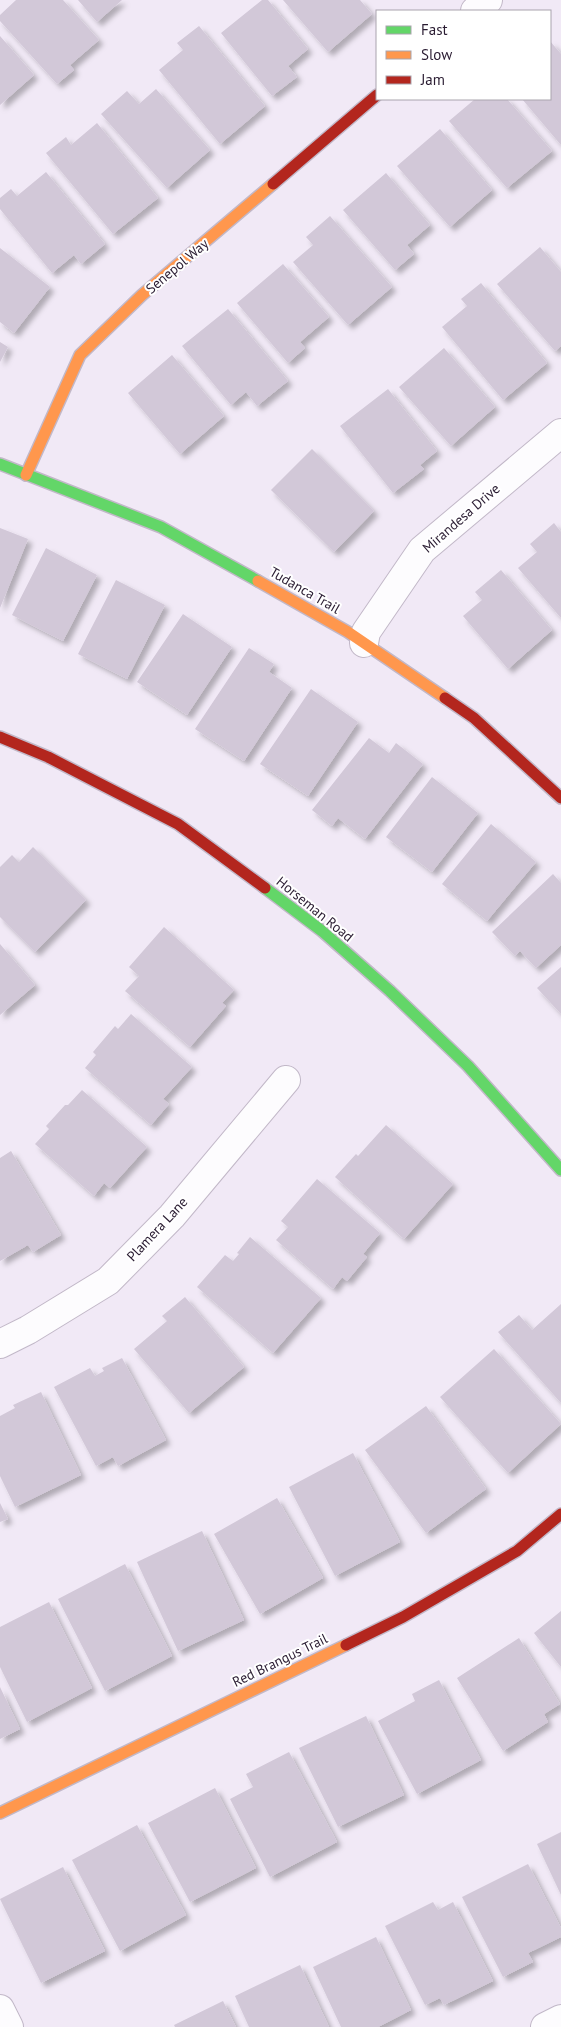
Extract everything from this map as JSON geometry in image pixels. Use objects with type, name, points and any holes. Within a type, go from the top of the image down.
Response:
[{"type":"street","points":[[476,10],[488,0]]},
{"type":"street","name":"Senepol Way","points":[[26,475],[80,355],[142,295],[376,96]]},
{"type":"street","name":"Mirandesa Drive","points":[[364,643],[366,632],[422,550],[561,433]]},
{"type":"street","name":"Tudanca Trail","points":[[0,464],[161,527],[277,590],[364,643],[474,718],[561,798]]},
{"type":"street","name":"Horseman Road","points":[[0,737],[57,761],[178,824],[322,931],[468,1066],[561,1170]]},
{"type":"street","name":"Plamera Lane","points":[[0,1344],[28,1330],[108,1281],[172,1216],[286,1080]]},
{"type":"street","name":"Red Brangus Trail","points":[[0,1813],[403,1616],[517,1551],[561,1514]]},
{"type":"street","points":[[0,2009],[9,2027]]},
{"type":"street","points":[[545,2027],[561,2019]]},
{"type":"building","points":[[16,0],[63,0],[99,40],[70,65],[74,70],[57,84],[0,21],[0,15]]},
{"type":"building","points":[[78,0],[122,0],[97,22]]},
{"type":"building","points":[[262,0],[268,0],[308,49],[288,66],[297,77],[272,96],[221,33]]},
{"type":"building","points":[[283,0],[360,0],[372,14],[328,52]]},
{"type":"building","points":[[199,26],[265,106],[220,144],[159,70],[183,50],[177,43]]},
{"type":"building","points":[[0,36],[34,75],[0,105]]},
{"type":"building","points":[[551,42],[561,54],[561,145],[523,100],[551,100]]},
{"type":"building","points":[[156,89],[210,150],[167,188],[101,114],[127,91],[139,104]]},
{"type":"building","points":[[474,100],[508,100],[552,151],[507,188],[449,121]]},
{"type":"building","points":[[97,123],[158,198],[113,234],[46,153],[66,137],[71,145]]},
{"type":"building","points":[[440,129],[492,190],[450,227],[397,166]]},
{"type":"building","points":[[46,172],[105,244],[81,264],[74,255],[52,273],[0,209],[0,198],[11,189],[17,196]]},
{"type":"building","points":[[386,173],[430,225],[407,245],[414,254],[395,270],[343,210]]},
{"type":"building","points":[[330,216],[392,287],[348,325],[293,262],[313,245],[306,237]]},
{"type":"building","points":[[540,247],[561,272],[561,346],[555,351],[497,284]]},
{"type":"building","points":[[0,248],[50,287],[14,333],[0,322]]},
{"type":"building","points":[[283,264],[329,317],[300,342],[305,348],[288,363],[237,303]]},
{"type":"building","points":[[481,283],[547,363],[503,400],[442,327],[467,306],[461,299]]},
{"type":"building","points":[[228,309],[288,381],[257,406],[246,392],[231,405],[182,346]]},
{"type":"building","points":[[0,342],[8,347],[0,362]]},
{"type":"building","points":[[444,348],[495,407],[451,446],[399,387]]},
{"type":"building","points":[[172,355],[224,416],[180,454],[128,393]]},
{"type":"building","points":[[388,389],[437,451],[420,465],[424,469],[393,493],[340,426]]},
{"type":"building","points":[[312,449],[374,511],[334,552],[271,490]]},
{"type":"building","points":[[554,523],[561,532],[561,618],[518,568],[537,552],[530,544]]},
{"type":"building","points":[[0,528],[28,539],[0,608]]},
{"type":"building","points":[[46,548],[97,575],[63,641],[12,615]]},
{"type":"building","points":[[501,570],[552,630],[508,669],[463,616],[482,600],[475,592]]},
{"type":"building","points":[[116,580],[165,605],[127,679],[78,654]]},
{"type":"building","points":[[183,614],[232,647],[187,715],[137,682]]},
{"type":"building","points":[[249,648],[274,664],[269,672],[292,688],[244,761],[195,729]]},
{"type":"building","points":[[311,689],[358,722],[308,796],[260,764]]},
{"type":"building","points":[[369,738],[389,753],[396,743],[423,764],[365,839],[338,818],[332,826],[312,810]]},
{"type":"building","points":[[432,777],[478,813],[432,872],[386,837]]},
{"type":"building","points":[[491,824],[536,862],[487,921],[442,884]]},
{"type":"building","points":[[33,847],[86,900],[35,952],[0,917],[0,867],[12,855],[19,862]]},
{"type":"building","points":[[553,874],[561,883],[561,945],[536,968],[520,951],[515,956],[492,932]]},
{"type":"building","points":[[164,927],[234,990],[222,1003],[226,1006],[190,1047],[125,991],[139,976],[129,967]]},
{"type":"building","points":[[0,944],[35,985],[0,1015]]},
{"type":"building","points":[[561,967],[561,1014],[537,988]]},
{"type":"building","points":[[131,1014],[192,1067],[163,1099],[169,1104],[151,1125],[85,1068],[96,1055],[93,1052],[115,1026],[118,1029]]},
{"type":"building","points":[[82,1090],[147,1147],[110,1188],[104,1183],[94,1196],[35,1144],[49,1129],[46,1126]]},
{"type":"building","points":[[386,1125],[453,1184],[404,1239],[335,1177],[356,1154],[358,1156]]},
{"type":"building","points":[[11,1151],[61,1235],[33,1252],[28,1245],[0,1261],[0,1158]]},
{"type":"building","points":[[317,1179],[380,1233],[363,1254],[367,1257],[347,1281],[342,1277],[333,1289],[276,1240],[288,1227],[281,1221]]},
{"type":"building","points":[[250,1237],[321,1298],[273,1353],[197,1287],[225,1255],[233,1261]]},
{"type":"building","points":[[185,1297],[244,1367],[189,1413],[134,1349],[167,1321],[162,1316]]},
{"type":"building","points":[[561,1304],[561,1403],[498,1332],[519,1315],[532,1330]]},
{"type":"building","points":[[494,1349],[561,1424],[508,1473],[440,1397]]},
{"type":"building","points":[[122,1358],[166,1440],[118,1466],[113,1457],[96,1466],[54,1387],[90,1368],[95,1376],[104,1371],[102,1368]]},
{"type":"building","points":[[41,1392],[81,1475],[15,1507],[0,1476],[0,1416],[15,1408],[13,1405]]},
{"type":"building","points":[[426,1406],[486,1489],[426,1533],[365,1450]]},
{"type":"building","points":[[353,1453],[400,1542],[335,1576],[289,1487]]},
{"type":"building","points":[[277,1498],[323,1578],[260,1614],[214,1534]]},
{"type":"building","points":[[0,1503],[8,1519],[0,1522]]},
{"type":"building","points":[[202,1531],[244,1620],[178,1651],[137,1562]]},
{"type":"building","points":[[125,1564],[172,1656],[105,1691],[58,1599]]},
{"type":"building","points":[[49,1602],[92,1688],[27,1722],[0,1667],[0,1627]]},
{"type":"building","points":[[561,1611],[561,1667],[534,1633]]},
{"type":"building","points":[[519,1638],[560,1704],[544,1714],[548,1722],[503,1751],[457,1678]]},
{"type":"building","points":[[439,1680],[481,1760],[417,1794],[378,1721],[415,1701],[412,1694]]},
{"type":"building","points":[[0,1687],[20,1729],[0,1739]]},
{"type":"building","points":[[366,1716],[404,1795],[338,1827],[299,1748]]},
{"type":"building","points":[[289,1752],[337,1842],[270,1877],[230,1799],[253,1787],[246,1774]]},
{"type":"building","points":[[215,1788],[256,1868],[190,1902],[148,1823]]},
{"type":"building","points":[[137,1825],[186,1915],[120,1951],[72,1860]]},
{"type":"building","points":[[561,1832],[561,1895],[537,1844]]},
{"type":"building","points":[[528,1864],[561,1928],[561,1937],[528,1953],[533,1962],[503,1977],[462,1897]]},
{"type":"building","points":[[63,1867],[105,1951],[41,1983],[0,1899]]},
{"type":"building","points":[[433,1902],[438,1910],[453,1902],[493,1981],[444,2005],[440,1998],[425,2005],[385,1926]]},
{"type":"building","points":[[376,1937],[411,2010],[378,2027],[341,2027],[313,1967]]},
{"type":"building","points":[[300,1965],[329,2027],[249,2027],[235,1996]]},
{"type":"building","points":[[223,2001],[236,2027],[175,2027],[174,2025]]},
{"type":"traffic: fast","points":[[0,464],[161,527],[258,581]]},
{"type":"traffic: fast","points":[[265,888],[322,931],[390,991],[468,1066],[561,1170]]},
{"type":"traffic: slow","points":[[26,475],[80,355],[142,295],[273,184]]},
{"type":"traffic: slow","points":[[258,581],[348,632],[445,698]]},
{"type":"traffic: slow","points":[[0,1813],[346,1645]]},
{"type":"traffic: jam","points":[[273,184],[376,96]]},
{"type":"traffic: jam","points":[[445,698],[474,718],[561,798]]},
{"type":"traffic: jam","points":[[0,737],[48,757],[178,824],[265,888]]},
{"type":"traffic: jam","points":[[346,1645],[403,1617],[517,1551],[561,1514]]}]
